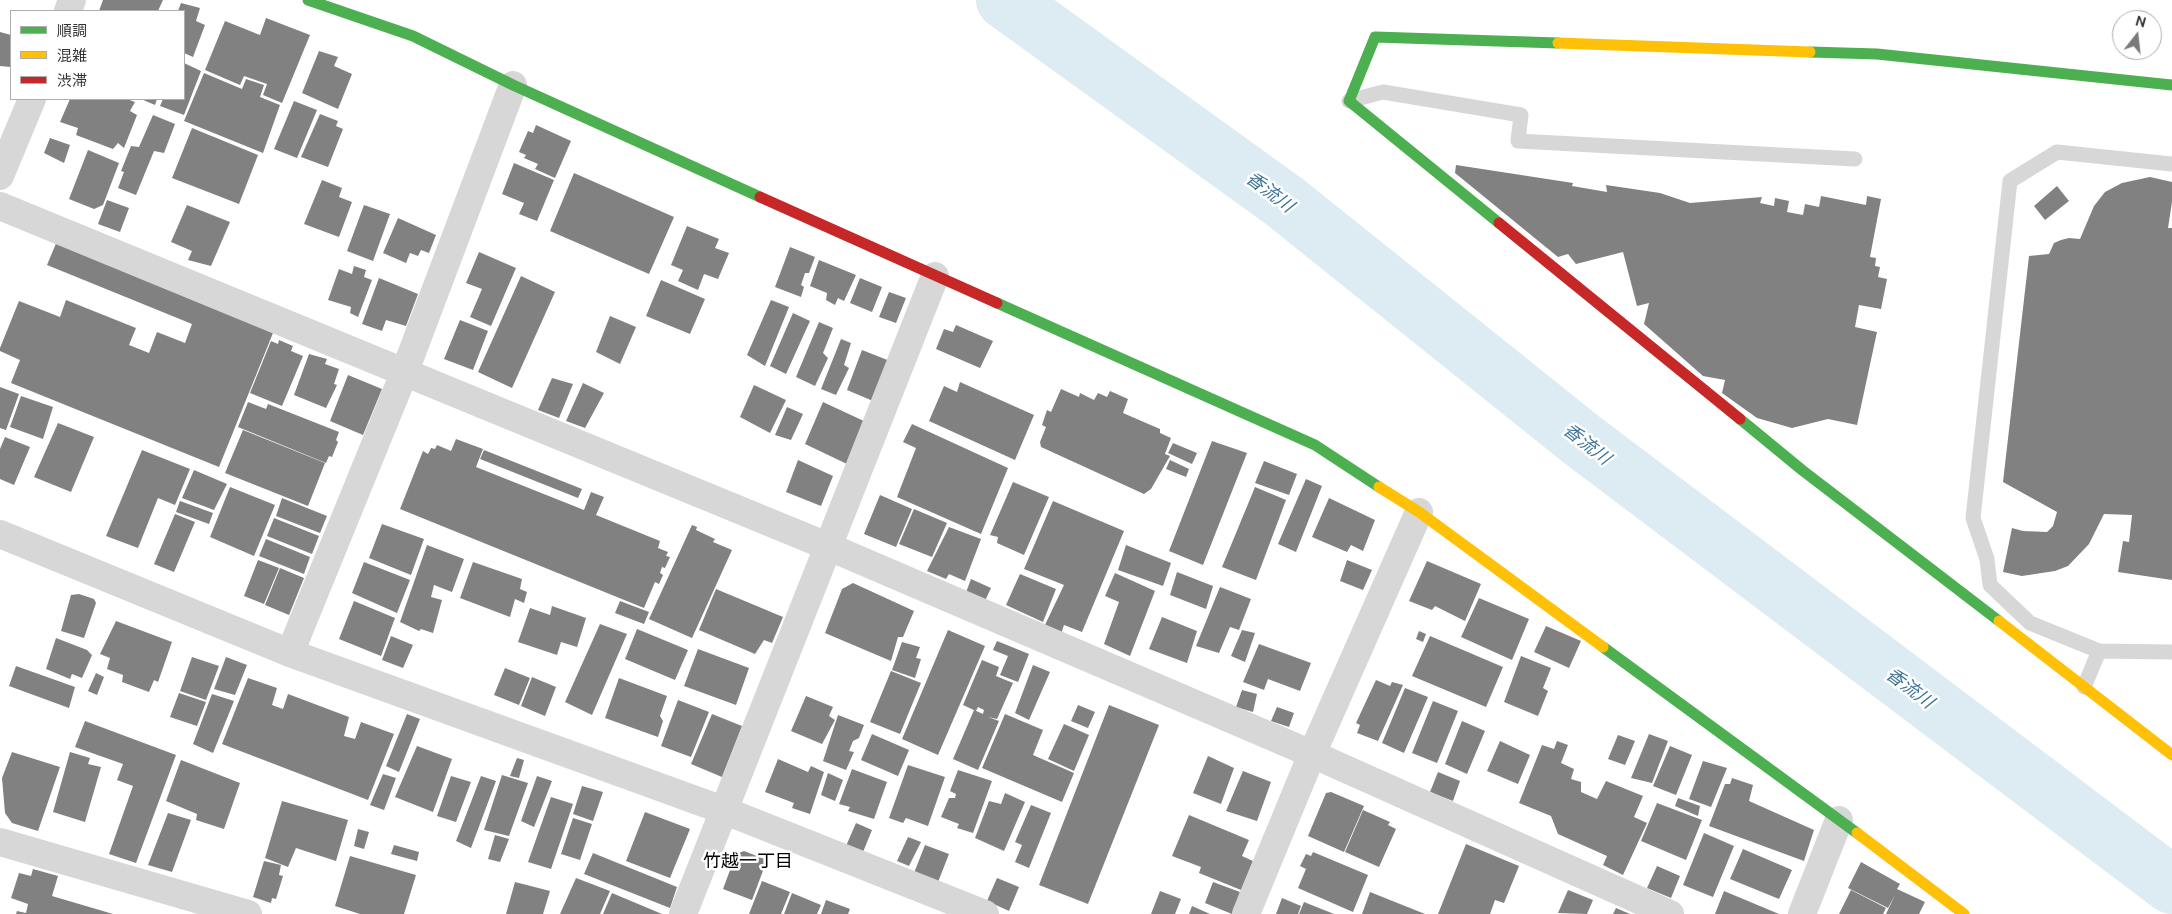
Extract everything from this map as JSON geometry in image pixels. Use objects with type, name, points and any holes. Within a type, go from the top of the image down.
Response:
[{"type":"street","points":[[308,0],[413,36],[513,84],[935,276],[1315,445],[1419,512],[1964,914]]},
{"type":"street","points":[[2172,85],[1876,54],[1375,37],[1349,101],[1802,470],[2172,755]]},
{"type":"street","points":[[290,653],[405,371],[513,84]]},
{"type":"street","points":[[0,176],[32,100]]},
{"type":"street","points":[[0,206],[827,546],[1312,754],[1670,914]]},
{"type":"street","points":[[683,914],[935,276]]},
{"type":"street","points":[[1246,914],[1312,754],[1419,512]]},
{"type":"street","points":[[0,534],[290,653],[723,810],[985,914]]},
{"type":"street","points":[[1802,914],[1839,820]]},
{"type":"street","points":[[0,842],[248,914]]},
{"type":"lane","points":[[1349,101],[1383,92],[1521,115],[1518,141],[1855,159]]},
{"type":"lane","points":[[2172,164],[2057,152],[2010,181],[1973,518],[1986,559],[1990,585],[2030,624],[2099,651],[2172,652]]},
{"type":"lane","points":[[2084,687],[2099,651]]},
{"type":"building","points":[[103,0],[163,0],[158,10],[99,10]]},
{"type":"building","points":[[181,3],[200,8],[196,21],[205,25],[193,57],[185,53],[185,10],[178,10]]},
{"type":"building","points":[[266,18],[310,35],[282,103],[263,95],[267,84],[244,76],[240,85],[205,70],[225,21],[260,35]]},
{"type":"building","points":[[0,32],[10,35],[10,67],[0,66]]},
{"type":"building","points":[[319,51],[338,57],[334,66],[352,74],[338,109],[302,93]]},
{"type":"building","points":[[185,63],[201,71],[184,115],[160,106],[163,100],[185,100]]},
{"type":"building","points":[[204,73],[242,89],[246,79],[264,85],[260,97],[280,105],[263,153],[184,121]]},
{"type":"building","points":[[70,100],[130,100],[135,102],[130,111],[137,115],[124,148],[118,143],[113,149],[76,135],[78,128],[60,122]]},
{"type":"building","points":[[143,100],[157,100],[155,105]]},
{"type":"building","points":[[294,101],[317,110],[297,158],[274,149]]},
{"type":"building","points":[[320,114],[338,121],[336,126],[343,129],[328,167],[301,157]]},
{"type":"building","points":[[153,115],[175,124],[164,153],[154,151],[136,195],[118,188],[124,172],[121,171],[131,146],[139,147]]},
{"type":"building","points":[[536,125],[571,141],[555,178],[535,169],[538,164],[524,158],[526,155],[519,152],[528,131],[533,133]]},
{"type":"building","points":[[192,128],[258,155],[239,204],[172,178]]},
{"type":"building","points":[[50,138],[70,145],[64,163],[44,153]]},
{"type":"building","points":[[88,150],[119,163],[103,205],[94,209],[69,199]]},
{"type":"building","points":[[514,163],[554,180],[537,221],[519,214],[524,203],[502,194]]},
{"type":"building","points":[[1456,165],[1573,183],[1572,186],[1607,192],[1606,185],[1660,193],[1690,203],[1762,197],[1760,203],[1774,206],[1775,198],[1789,201],[1787,212],[1803,215],[1805,204],[1819,207],[1821,196],[1866,205],[1867,196],[1881,199],[1870,257],[1876,258],[1875,266],[1880,267],[1878,277],[1887,279],[1881,309],[1859,305],[1855,327],[1877,332],[1857,425],[1828,419],[1792,428],[1757,418],[1722,393],[1725,380],[1703,376],[1644,324],[1649,303],[1637,306],[1623,252],[1576,264],[1568,254],[1558,257],[1455,173]]},
{"type":"building","points":[[574,173],[674,217],[649,274],[550,231]]},
{"type":"building","points":[[2150,177],[2172,182],[2172,202],[2168,228],[2172,228],[2172,580],[2118,572],[2123,541],[2129,542],[2132,515],[2104,514],[2089,544],[2068,566],[2055,571],[2022,576],[2003,572],[2012,528],[2023,531],[2047,532],[2053,526],[2057,512],[2003,482],[2029,256],[2049,254],[2054,243],[2061,240],[2069,238],[2080,239],[2094,206],[2105,192],[2122,183]]},
{"type":"building","points":[[322,180],[342,188],[339,197],[352,202],[339,237],[304,224]]},
{"type":"building","points":[[2057,186],[2069,201],[2045,220],[2034,206]]},
{"type":"building","points":[[107,200],[129,208],[120,232],[98,224]]},
{"type":"building","points":[[187,205],[230,222],[211,266],[188,260],[192,251],[171,242]]},
{"type":"building","points":[[364,205],[390,214],[373,261],[347,251]]},
{"type":"building","points":[[398,218],[436,235],[429,253],[421,250],[418,256],[410,253],[406,263],[383,253]]},
{"type":"building","points":[[687,226],[719,239],[715,248],[729,253],[718,279],[704,274],[698,290],[678,281],[683,270],[671,265]]},
{"type":"building","points":[[57,241],[275,328],[219,467],[11,383],[20,360],[0,351],[0,348],[19,301],[60,317],[66,300],[136,328],[129,345],[149,353],[157,332],[185,343],[192,324],[47,265]]},
{"type":"building","points":[[790,247],[815,257],[809,273],[805,273],[801,285],[804,287],[801,297],[775,287]]},
{"type":"building","points":[[479,252],[516,268],[491,326],[470,317],[482,289],[466,283]]},
{"type":"building","points":[[819,260],[856,275],[844,301],[838,298],[835,305],[826,300],[827,293],[810,286]]},
{"type":"building","points":[[354,266],[366,270],[364,277],[372,280],[358,317],[350,313],[351,307],[328,300],[339,269],[352,274]]},
{"type":"building","points":[[521,276],[555,292],[512,388],[478,372]]},
{"type":"building","points":[[379,278],[418,294],[406,326],[386,320],[382,331],[362,324]]},
{"type":"building","points":[[860,278],[882,287],[872,312],[850,303]]},
{"type":"building","points":[[661,280],[705,299],[690,334],[646,316]]},
{"type":"building","points":[[889,292],[906,298],[896,323],[879,317]]},
{"type":"building","points":[[771,300],[789,307],[765,366],[747,355]]},
{"type":"building","points":[[793,313],[810,321],[786,374],[770,366]]},
{"type":"building","points":[[610,316],[636,327],[620,364],[596,352]]},
{"type":"building","points":[[460,320],[488,331],[473,370],[444,359]]},
{"type":"building","points":[[819,322],[833,328],[823,353],[828,358],[815,386],[796,377]]},
{"type":"building","points":[[956,325],[993,341],[980,368],[936,349],[944,329],[953,332]]},
{"type":"building","points":[[841,339],[851,343],[844,365],[849,368],[836,395],[821,389]]},
{"type":"building","points":[[279,340],[293,346],[291,351],[303,356],[282,406],[250,393],[271,341],[278,344]]},
{"type":"building","points":[[862,350],[890,361],[873,401],[847,390]]},
{"type":"building","points":[[309,354],[327,359],[325,364],[339,369],[334,384],[337,385],[326,408],[294,395]]},
{"type":"building","points":[[348,375],[382,389],[363,435],[330,421]]},
{"type":"building","points":[[552,378],[573,384],[559,418],[538,410]]},
{"type":"building","points":[[960,382],[1034,415],[1015,460],[929,421],[944,386],[957,392]]},
{"type":"building","points":[[583,383],[604,393],[585,428],[566,421]]},
{"type":"building","points":[[754,385],[786,400],[770,433],[740,417]]},
{"type":"building","points":[[0,387],[19,394],[6,430],[0,428]]},
{"type":"building","points":[[1061,389],[1079,397],[1080,393],[1094,400],[1098,393],[1107,397],[1110,391],[1128,399],[1123,413],[1160,429],[1160,433],[1171,438],[1165,454],[1170,456],[1151,489],[1144,494],[1041,447],[1040,442],[1046,427],[1042,425],[1047,410],[1051,412]]},
{"type":"building","points":[[21,396],[53,407],[43,439],[10,427]]},
{"type":"building","points":[[248,402],[266,409],[268,404],[339,432],[336,440],[338,442],[332,457],[329,456],[326,463],[238,427]]},
{"type":"building","points":[[823,402],[866,422],[847,464],[805,444]]},
{"type":"building","points":[[787,407],[803,414],[791,440],[775,435]]},
{"type":"building","points":[[58,423],[94,437],[71,492],[34,477]]},
{"type":"building","points":[[912,424],[1008,468],[981,534],[897,497],[916,448],[903,442]]},
{"type":"building","points":[[243,430],[325,463],[308,506],[225,473]]},
{"type":"building","points":[[5,437],[30,447],[14,485],[0,479],[0,449]]},
{"type":"building","points":[[456,439],[483,449],[476,467],[584,510],[591,492],[604,497],[596,515],[660,541],[658,548],[668,552],[666,556],[670,557],[665,568],[662,567],[660,573],[663,575],[659,584],[655,582],[644,608],[400,509],[423,451],[428,454],[431,448],[435,449],[437,445],[451,451]]},
{"type":"building","points":[[1212,441],[1247,453],[1203,565],[1169,551]]},
{"type":"building","points":[[1173,443],[1197,453],[1192,464],[1168,453]]},
{"type":"building","points":[[142,450],[190,469],[175,505],[158,498],[138,548],[106,536]]},
{"type":"building","points":[[484,450],[582,489],[578,498],[480,459]]},
{"type":"building","points":[[798,460],[833,476],[821,506],[786,492]]},
{"type":"building","points":[[1170,460],[1189,469],[1186,477],[1166,469]]},
{"type":"building","points":[[1264,461],[1297,474],[1289,495],[1255,483]]},
{"type":"building","points":[[194,470],[227,484],[214,510],[182,498]]},
{"type":"building","points":[[1306,479],[1322,486],[1296,552],[1278,544]]},
{"type":"building","points":[[1013,482],[1049,497],[1024,555],[997,543],[998,537],[990,535]]},
{"type":"building","points":[[230,487],[275,505],[254,556],[210,537]]},
{"type":"building","points":[[1255,487],[1286,500],[1256,580],[1222,567]]},
{"type":"building","points":[[880,495],[912,509],[896,547],[864,534]]},
{"type":"building","points":[[282,498],[327,516],[320,533],[276,516]]},
{"type":"building","points":[[1329,498],[1375,520],[1363,551],[1351,545],[1347,552],[1312,537]]},
{"type":"building","points":[[180,501],[213,513],[209,524],[176,512]]},
{"type":"building","points":[[1053,501],[1124,531],[1082,632],[1064,625],[1061,634],[1044,627],[1064,585],[1024,569]]},
{"type":"building","points":[[914,509],[947,523],[932,557],[899,544]]},
{"type":"building","points":[[175,514],[195,522],[174,572],[154,564]]},
{"type":"building","points":[[274,518],[319,536],[312,554],[267,536]]},
{"type":"building","points":[[382,524],[424,539],[411,575],[369,558]]},
{"type":"building","points":[[692,525],[697,527],[696,530],[715,539],[713,542],[732,550],[692,638],[649,619]]},
{"type":"building","points":[[949,527],[981,539],[965,581],[949,574],[946,579],[927,571]]},
{"type":"building","points":[[266,539],[310,557],[304,574],[259,556]]},
{"type":"building","points":[[427,545],[464,559],[452,592],[434,585],[431,597],[442,600],[433,633],[421,629],[419,631],[400,622]]},
{"type":"building","points":[[1126,545],[1171,563],[1163,586],[1118,570]]},
{"type":"building","points":[[258,560],[279,568],[264,604],[244,596]]},
{"type":"building","points":[[1347,560],[1372,570],[1363,590],[1340,581]]},
{"type":"building","points":[[1427,561],[1481,584],[1465,621],[1435,606],[1432,610],[1409,601]]},
{"type":"building","points":[[364,562],[410,580],[397,613],[352,593]]},
{"type":"building","points":[[473,562],[522,579],[520,589],[527,592],[524,603],[515,599],[510,617],[460,598]]},
{"type":"building","points":[[280,568],[304,578],[289,615],[265,605]]},
{"type":"building","points":[[1177,572],[1213,586],[1206,609],[1170,595]]},
{"type":"building","points":[[1115,573],[1155,591],[1130,656],[1104,644],[1119,602],[1105,596]]},
{"type":"building","points":[[1020,574],[1056,589],[1043,622],[1006,605]]},
{"type":"building","points":[[971,579],[991,588],[984,603],[965,595]]},
{"type":"building","points":[[853,583],[914,611],[903,637],[898,637],[891,661],[825,633],[842,589]]},
{"type":"building","points":[[1220,587],[1251,599],[1239,630],[1230,627],[1219,653],[1196,646]]},
{"type":"building","points":[[716,589],[783,617],[772,643],[764,640],[755,654],[699,630]]},
{"type":"building","points":[[79,594],[94,599],[96,603],[84,638],[61,631],[71,595]]},
{"type":"building","points":[[1479,598],[1529,619],[1512,660],[1461,637]]},
{"type":"building","points":[[354,601],[395,618],[381,656],[339,639]]},
{"type":"building","points":[[620,601],[649,612],[644,624],[615,613]]},
{"type":"building","points":[[552,606],[586,618],[577,647],[561,642],[557,655],[518,642],[530,608],[550,615]]},
{"type":"building","points":[[1162,617],[1197,631],[1187,663],[1149,649]]},
{"type":"building","points":[[116,621],[172,642],[158,682],[154,680],[149,692],[122,682],[123,675],[107,669],[110,658],[100,654]]},
{"type":"building","points":[[600,624],[627,634],[592,715],[565,702]]},
{"type":"building","points":[[1546,626],[1581,641],[1569,668],[1534,652]]},
{"type":"building","points":[[637,629],[688,650],[675,680],[625,659]]},
{"type":"building","points":[[948,630],[985,646],[938,755],[902,739]]},
{"type":"building","points":[[1242,630],[1255,633],[1245,662],[1231,656]]},
{"type":"building","points":[[1419,631],[1426,634],[1423,642],[1416,639]]},
{"type":"building","points":[[391,636],[413,645],[403,668],[382,660]]},
{"type":"building","points":[[1430,636],[1503,667],[1486,707],[1412,676]]},
{"type":"building","points":[[56,638],[87,650],[92,655],[82,678],[72,674],[70,679],[46,669]]},
{"type":"building","points":[[997,641],[1029,654],[1018,682],[1000,675],[1008,656],[993,650]]},
{"type":"building","points":[[902,642],[920,647],[916,658],[921,659],[915,678],[892,670]]},
{"type":"building","points":[[1259,644],[1311,663],[1300,691],[1268,679],[1264,690],[1243,682]]},
{"type":"building","points":[[698,649],[749,668],[736,705],[684,686]]},
{"type":"building","points":[[1521,656],[1551,668],[1543,688],[1548,691],[1538,716],[1504,702]]},
{"type":"building","points":[[192,657],[219,666],[206,700],[180,691]]},
{"type":"building","points":[[226,657],[247,665],[235,695],[214,689]]},
{"type":"building","points":[[982,660],[999,667],[996,676],[1013,683],[997,719],[988,717],[999,721],[978,770],[953,759],[974,710],[963,705]],"holes":[[[978,707],[984,710],[983,714],[976,711]]]},
{"type":"building","points":[[1033,665],[1050,672],[1029,720],[1015,713]]},
{"type":"building","points":[[16,666],[75,687],[69,708],[9,686]]},
{"type":"building","points":[[505,668],[530,678],[519,705],[494,695]]},
{"type":"building","points":[[891,671],[921,683],[900,734],[870,722]]},
{"type":"building","points":[[96,673],[104,677],[97,695],[88,691]]},
{"type":"building","points":[[532,677],[556,687],[545,716],[521,706]]},
{"type":"building","points":[[248,678],[277,688],[272,705],[283,709],[288,694],[349,717],[344,736],[355,739],[361,722],[394,734],[368,800],[222,744]]},
{"type":"building","points":[[619,678],[667,696],[660,716],[663,721],[658,737],[605,718]]},
{"type":"building","points":[[1376,680],[1390,686],[1392,682],[1403,685],[1378,741],[1357,733],[1360,725],[1356,723]]},
{"type":"building","points":[[1405,688],[1428,697],[1404,753],[1382,743]]},
{"type":"building","points":[[1242,690],[1257,694],[1253,712],[1236,707]]},
{"type":"building","points":[[179,693],[206,702],[197,726],[170,717]]},
{"type":"building","points":[[212,694],[234,701],[213,753],[193,744]]},
{"type":"building","points":[[806,696],[833,707],[829,716],[835,720],[822,744],[791,731]]},
{"type":"building","points":[[678,700],[709,712],[691,757],[661,746]]},
{"type":"building","points":[[1433,701],[1458,711],[1437,763],[1412,753]]},
{"type":"building","points":[[1078,705],[1095,712],[1088,728],[1071,721]]},
{"type":"building","points":[[1109,705],[1159,725],[1088,904],[1039,885]]},
{"type":"building","points":[[1277,707],[1294,713],[1289,727],[1271,721]]},
{"type":"building","points":[[407,714],[420,719],[399,772],[386,766]]},
{"type":"building","points":[[712,714],[742,726],[722,777],[691,764]]},
{"type":"building","points":[[1005,714],[1043,730],[1033,755],[1074,773],[1062,802],[982,768]]},
{"type":"building","points":[[838,715],[864,725],[859,738],[853,741],[849,751],[854,752],[846,770],[823,761]]},
{"type":"building","points":[[85,721],[176,755],[136,863],[109,854],[133,786],[117,780],[123,764],[75,747]]},
{"type":"building","points":[[1462,721],[1485,731],[1467,774],[1445,764]]},
{"type":"building","points":[[1064,724],[1089,735],[1074,771],[1048,759]]},
{"type":"building","points":[[872,734],[909,750],[898,776],[861,760]]},
{"type":"building","points":[[1649,734],[1668,741],[1652,783],[1631,778]]},
{"type":"building","points":[[1618,735],[1635,741],[1625,765],[1608,759]]},
{"type":"building","points":[[1500,741],[1530,755],[1518,784],[1487,771]]},
{"type":"building","points":[[1557,741],[1568,745],[1561,763],[1574,769],[1571,779],[1581,782],[1581,792],[1597,799],[1606,781],[1643,796],[1634,817],[1647,823],[1623,875],[1603,865],[1607,856],[1558,834],[1551,816],[1519,803],[1542,745],[1554,749]]},
{"type":"building","points":[[417,746],[452,759],[433,812],[395,797]]},
{"type":"building","points":[[1670,746],[1692,755],[1676,795],[1653,786]]},
{"type":"building","points":[[12,752],[60,767],[38,831],[12,823],[5,813],[2,778]]},
{"type":"building","points":[[70,752],[90,758],[88,764],[101,767],[85,822],[53,812]]},
{"type":"building","points":[[1208,756],[1234,768],[1221,804],[1193,793]]},
{"type":"building","points":[[517,758],[524,760],[519,778],[510,776]]},
{"type":"building","points":[[778,759],[808,772],[811,766],[824,772],[810,814],[792,808],[794,803],[765,792]]},
{"type":"building","points":[[181,760],[240,783],[224,829],[196,820],[197,814],[166,801]]},
{"type":"building","points":[[1703,761],[1727,768],[1711,807],[1689,799]]},
{"type":"building","points":[[908,765],[945,777],[928,826],[906,818],[903,823],[889,818]]},
{"type":"building","points":[[852,769],[887,782],[874,819],[848,811],[850,807],[839,804]]},
{"type":"building","points":[[958,770],[992,781],[973,833],[957,828],[959,824],[941,817],[949,798],[955,798],[956,794],[950,791]]},
{"type":"building","points":[[1243,771],[1271,782],[1257,821],[1226,811]]},
{"type":"building","points":[[1438,772],[1460,781],[1453,801],[1430,792]]},
{"type":"building","points":[[828,773],[843,780],[835,801],[821,795]]},
{"type":"building","points":[[383,774],[396,778],[384,810],[370,805]]},
{"type":"building","points":[[502,775],[528,783],[509,836],[484,830]]},
{"type":"building","points":[[451,776],[471,782],[456,822],[437,816]]},
{"type":"building","points":[[481,776],[496,781],[471,848],[456,841]]},
{"type":"building","points":[[537,776],[552,781],[534,827],[521,821]]},
{"type":"building","points":[[1732,778],[1753,785],[1749,801],[1814,830],[1804,861],[1709,826],[1725,784],[1730,784]]},
{"type":"building","points":[[582,786],[603,792],[593,821],[573,814]]},
{"type":"building","points":[[1331,792],[1364,806],[1344,852],[1308,836],[1326,793]]},
{"type":"building","points":[[1005,793],[1025,802],[1004,851],[975,838],[989,801],[1001,804]]},
{"type":"building","points":[[551,797],[573,804],[551,869],[528,862]]},
{"type":"building","points":[[1678,798],[1700,806],[1698,816],[1675,806]]},
{"type":"building","points":[[282,801],[348,820],[336,861],[296,848],[288,867],[265,858]]},
{"type":"building","points":[[1657,803],[1702,820],[1686,860],[1641,841]]},
{"type":"building","points":[[1031,805],[1051,813],[1029,868],[1015,862],[1022,845],[1015,842]]},
{"type":"building","points":[[1363,810],[1390,822],[1388,825],[1396,829],[1379,867],[1345,852]]},
{"type":"building","points":[[645,812],[690,829],[670,878],[626,861]]},
{"type":"building","points":[[168,813],[191,820],[172,872],[148,865]]},
{"type":"building","points":[[1189,815],[1249,840],[1242,856],[1253,861],[1241,890],[1199,873],[1201,867],[1172,856]]},
{"type":"building","points":[[573,818],[592,824],[580,860],[561,854]]},
{"type":"building","points":[[856,823],[872,830],[863,852],[846,846]]},
{"type":"building","points":[[358,829],[369,832],[364,849],[354,846]]},
{"type":"building","points":[[1704,833],[1734,846],[1713,897],[1683,885]]},
{"type":"building","points":[[495,835],[509,839],[500,862],[488,859]]},
{"type":"building","points":[[908,837],[921,842],[909,866],[897,861]]},
{"type":"building","points":[[1466,844],[1519,866],[1504,903],[1495,900],[1490,914],[1438,914]]},
{"type":"building","points":[[394,845],[419,852],[417,861],[391,854]]},
{"type":"building","points":[[925,845],[949,854],[938,882],[914,873]]},
{"type":"building","points":[[1743,849],[1792,870],[1779,899],[1730,879]]},
{"type":"building","points":[[744,851],[767,860],[752,900],[723,889],[736,854]]},
{"type":"building","points":[[1313,852],[1368,875],[1353,912],[1298,888],[1306,869],[1300,866],[1306,854],[1311,856]]},
{"type":"building","points":[[593,853],[677,887],[670,908],[584,874]]},
{"type":"building","points":[[350,856],[416,875],[404,914],[360,914],[335,906]]},
{"type":"building","points":[[264,861],[281,865],[279,875],[283,876],[276,899],[272,898],[271,903],[253,897]]},
{"type":"building","points":[[1861,862],[1900,884],[1897,889],[1925,902],[1919,914],[1886,914],[1895,895],[1888,908],[1848,888]]},
{"type":"building","points":[[1657,866],[1680,876],[1671,898],[1647,888]]},
{"type":"building","points":[[33,869],[58,876],[52,896],[113,914],[16,914],[17,911],[26,913],[28,904],[11,898],[19,873],[31,876]]},
{"type":"building","points":[[576,878],[610,891],[600,914],[560,914]]},
{"type":"building","points":[[997,878],[1019,887],[1009,911],[987,901]]},
{"type":"building","points":[[762,881],[790,892],[781,914],[749,914]]},
{"type":"building","points":[[515,882],[550,891],[543,914],[506,914]]},
{"type":"building","points":[[1213,882],[1240,892],[1232,914],[1205,903]]},
{"type":"building","points":[[1568,890],[1593,900],[1587,914],[1558,913]]},
{"type":"building","points":[[1851,890],[1886,908],[1883,914],[1839,914]]},
{"type":"building","points":[[1160,891],[1181,899],[1175,914],[1151,914]]},
{"type":"building","points":[[1724,891],[1779,914],[1715,914]]},
{"type":"building","points":[[1370,892],[1425,914],[1362,914]]},
{"type":"building","points":[[612,893],[662,914],[603,914]]},
{"type":"building","points":[[792,893],[821,905],[817,914],[784,914]]},
{"type":"building","points":[[1282,898],[1301,906],[1298,914],[1276,914]]},
{"type":"building","points":[[826,900],[850,909],[848,914],[821,914]]},
{"type":"building","points":[[1304,902],[1334,914],[1299,914]]},
{"type":"building","points":[[1192,906],[1210,914],[1189,914]]},
{"type":"building","points":[[1616,908],[1630,914],[1613,914]]},
{"type":"waterway","name":"香流川","points":[[1005,0],[1285,202],[1582,440],[2172,885]]},
{"type":"traffic: fast","points":[[308,0],[413,36],[513,85],[760,197]]},
{"type":"traffic: fast","points":[[1499,223],[1349,101],[1375,37],[1558,43]]},
{"type":"traffic: fast","points":[[1810,52],[1877,54],[2172,85]]},
{"type":"traffic: fast","points":[[997,303],[1315,445],[1379,487]]},
{"type":"traffic: fast","points":[[1740,419],[1802,470],[1999,621]]},
{"type":"traffic: fast","points":[[1603,647],[1857,833]]},
{"type":"traffic: slow","points":[[1558,43],[1810,52]]},
{"type":"traffic: slow","points":[[1379,487],[1419,512],[1603,647]]},
{"type":"traffic: slow","points":[[1999,621],[2172,755]]},
{"type":"traffic: slow","points":[[1857,833],[1964,914]]},
{"type":"traffic: jam","points":[[760,197],[997,303]]},
{"type":"traffic: jam","points":[[1499,223],[1740,419]]},
{"type":"district","name":"竹越一丁目","points":[[748,861]]}]
